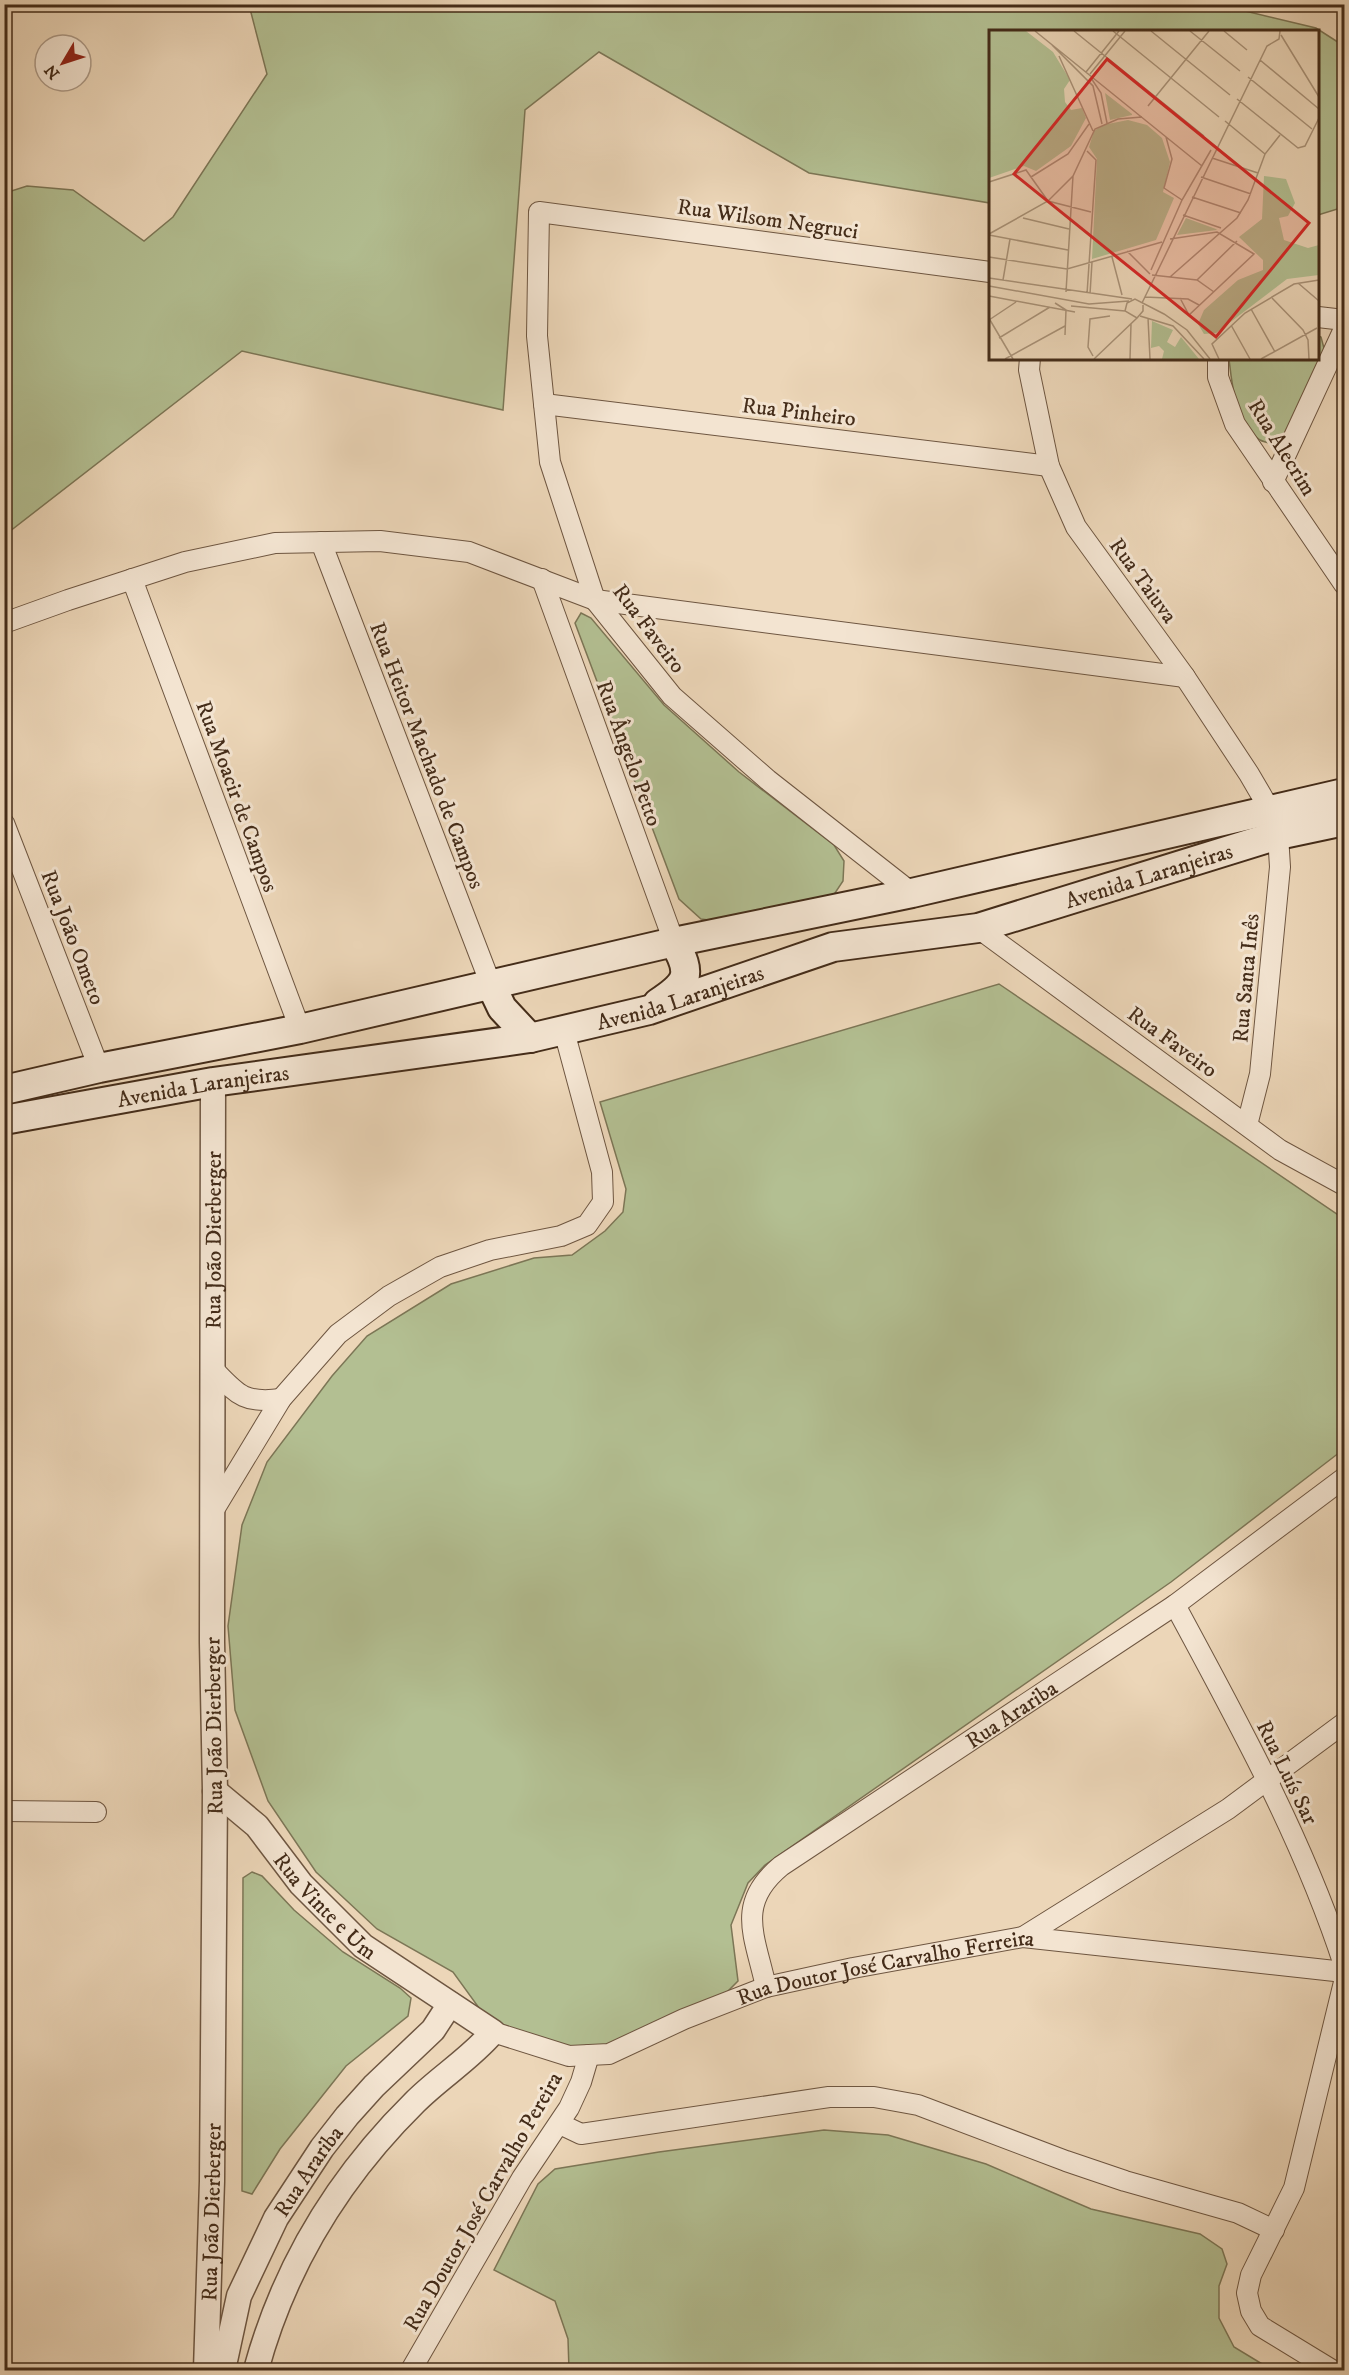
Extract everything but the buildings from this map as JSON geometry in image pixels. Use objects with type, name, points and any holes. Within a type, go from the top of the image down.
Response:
[{"type":"main road","name":"Avenida Laranjeiras","points":[[4,1120],[213,1082],[530,1038],[564,1031],[649,1010],[833,947],[978,928],[1274,822],[1344,793]]},
{"type":"main road","name":"Avenida Laranjeiras","points":[[4,1090],[99,1068],[300,1029],[674,942],[912,893],[1274,822],[1344,820]]},
{"type":"main road","points":[[649,1010],[678,990],[685,977],[685,961],[674,942]]},
{"type":"main road","points":[[491,985],[502,1008],[530,1038]]},
{"type":"street","name":"Rua Wilsom Negruci","points":[[539,212],[989,272]]},
{"type":"street","name":"Rua Faveiro","points":[[539,212],[537,336],[550,462],[596,600],[672,696],[768,780],[912,893]]},
{"type":"street","points":[[1319,317],[1344,320]]},
{"type":"street","points":[[1273,482],[1344,329]]},
{"type":"street","name":"Rua Taiuva","points":[[1030,360],[1029,370],[1049,466],[1076,527],[1185,677],[1250,774],[1274,822]]},
{"type":"street","name":"Rua Alecrim","points":[[1218,360],[1218,378],[1235,424],[1344,584]]},
{"type":"street","name":"Rua Pinheiro","points":[[544,404],[1049,466]]},
{"type":"street","points":[[4,623],[185,562],[275,543],[380,541],[469,552],[596,600],[1185,677]]},
{"type":"street","name":"Rua Heitor Machado de Campos","points":[[321,542],[491,985]]},
{"type":"street","name":"Rua Moacir de Campos","points":[[132,579],[300,1029]]},
{"type":"street","name":"Rua Ângelo Petto","points":[[542,579],[674,942]]},
{"type":"street","name":"Rua Santa Inês","points":[[1246,1125],[1260,1074],[1280,867],[1274,822]]},
{"type":"street","name":"Rua João Ometo","points":[[4,823],[99,1068]]},
{"type":"street","name":"Rua Faveiro","points":[[978,928],[1280,1150],[1344,1185]]},
{"type":"street","points":[[212,1513],[281,1399],[338,1334],[389,1296],[440,1267],[490,1250],[561,1236],[587,1225],[603,1202],[602,1172],[564,1031]]},
{"type":"street","name":"Rua João Dierberger","points":[[206,2370],[212,2181],[215,1791],[212,1513],[213,1082]]},
{"type":"street","points":[[212,1368],[237,1395],[261,1402],[281,1399]]},
{"type":"street","name":"Rua Arariba","points":[[766,1987],[751,1917],[757,1891],[768,1877],[781,1866],[1175,1605],[1344,1478]]},
{"type":"street","name":"Rua Luís Sar","points":[[1175,1605],[1268,1779],[1331,1923],[1344,1965]]},
{"type":"street","points":[[1023,1936],[1228,1809],[1344,1723]]},
{"type":"street","name":"Rua Vinte e Um","points":[[215,1791],[257,1826],[301,1884],[363,1946],[450,2004]]},
{"type":"street","points":[[4,1811],[96,1812]]},
{"type":"street","name":"Rua Doutor José Carvalho Ferreira","points":[[450,2004],[493,2032],[569,2056],[609,2054],[684,2019],[766,1987],[1023,1936],[1344,1972]]},
{"type":"street","points":[[1332,2370],[1260,2326],[1251,2311],[1247,2293],[1249,2284],[1294,2188],[1344,1982]]},
{"type":"street","name":"Rua Arariba","points":[[223,2370],[238,2296],[281,2211],[322,2148],[347,2116],[374,2086],[433,2030],[450,2004]]},
{"type":"street","name":"Rua Arariba","points":[[256,2370],[271,2321],[285,2286],[302,2251],[342,2186],[390,2126],[425,2093],[477,2051],[493,2032]]},
{"type":"street","name":"Rua Doutor José Carvalho Pereira","points":[[411,2370],[522,2178],[560,2124],[580,2082],[589,2055]]},
{"type":"street","points":[[560,2124],[581,2134],[829,2097],[874,2097],[896,2100],[939,2111],[1066,2162],[1238,2212],[1274,2230]]},
{"type":"green space","points":[[1216,4],[1316,28],[1344,46],[1344,207],[1319,215],[1319,30],[989,30],[989,203],[809,173],[599,52],[525,110],[503,410],[242,351],[5,535],[5,193],[27,186],[73,190],[144,241],[173,217],[267,74],[249,5]]},
{"type":"green space","points":[[1319,336],[1321,337],[1325,352],[1282,445],[1260,440],[1252,433],[1240,414],[1229,360],[1319,360]]},
{"type":"green space","points":[[581,613],[591,618],[664,705],[739,772],[834,845],[844,861],[843,881],[831,899],[723,922],[701,919],[679,899],[575,623]]},
{"type":"green space","points":[[999,984],[1344,1219],[1344,1449],[1171,1582],[765,1865],[748,1883],[731,1925],[738,1981],[724,1995],[619,2042],[583,2049],[514,2033],[487,2019],[453,1972],[377,1929],[316,1872],[268,1801],[235,1710],[228,1626],[242,1525],[267,1462],[332,1376],[367,1336],[451,1284],[534,1258],[572,1255],[605,1231],[623,1212],[626,1189],[600,1102]]},
{"type":"green space","points":[[252,1872],[262,1876],[294,1910],[343,1952],[400,1988],[411,1998],[408,2016],[346,2066],[280,2149],[252,2194],[242,2191],[243,1878]]},
{"type":"green space","points":[[824,2130],[888,2135],[986,2164],[1091,2209],[1200,2234],[1222,2249],[1227,2264],[1219,2286],[1219,2318],[1234,2347],[1272,2370],[569,2370],[568,2339],[555,2301],[494,2270],[538,2184],[555,2169],[659,2152]]}]
